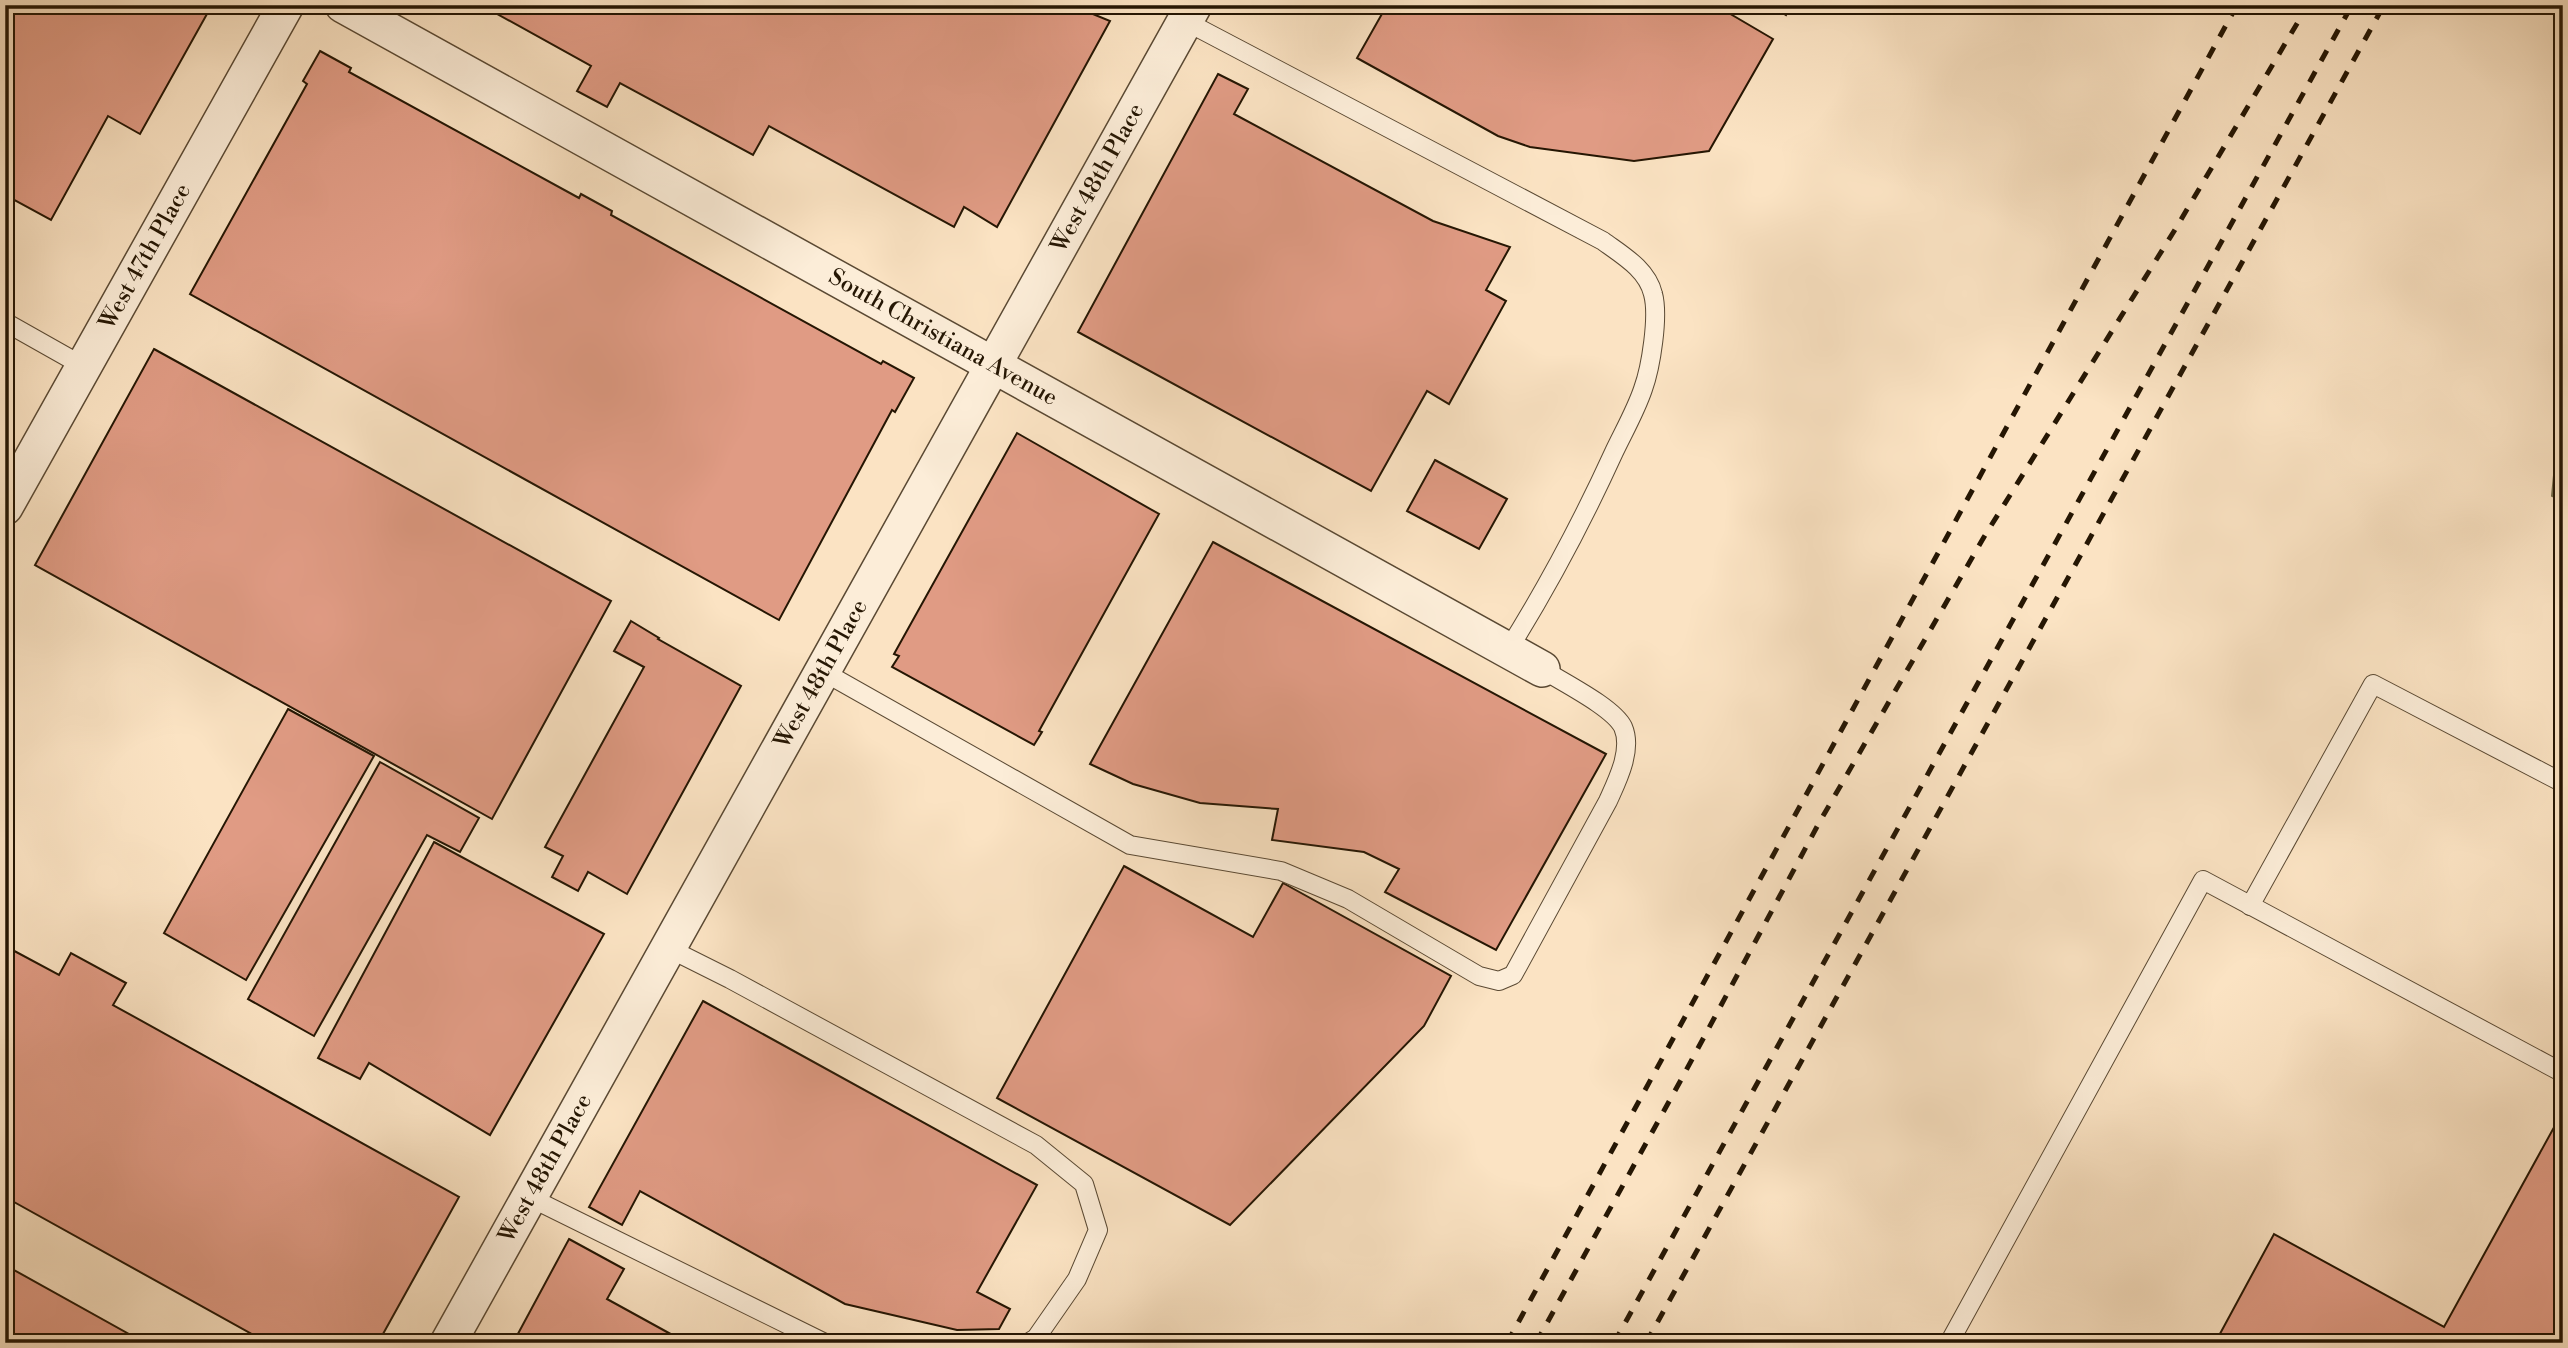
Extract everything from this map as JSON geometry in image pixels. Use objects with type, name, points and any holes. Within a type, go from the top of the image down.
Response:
[{"type":"street","name":"West 47th Place","points":[[6,505],[286,5]]},
{"type":"street","name":"South Christiana Avenue","points":[[343,5],[1542,669]]},
{"type":"street","name":"West 48th Place","points":[[448,1343],[1190,13]]},
{"type":"lane","points":[[1190,13],[1603,241],[1628,259],[1647,279],[1654,295],[1656,324],[1644,388],[1590,506],[1535,607],[1508,650]]},
{"type":"lane","points":[[5,322],[83,366]]},
{"type":"lane","points":[[822,671],[1130,845],[1281,871],[1348,899],[1479,976],[1499,981],[1513,975],[1596,825],[1619,777],[1626,749],[1623,727],[1604,707],[1542,669]]},
{"type":"lane","points":[[2250,906],[2374,684],[2563,783]]},
{"type":"lane","points":[[1949,1343],[2203,880],[2563,1073]]},
{"type":"lane","points":[[668,948],[1036,1145],[1084,1184],[1098,1230],[1077,1279],[1036,1338],[1028,1343]]},
{"type":"lane","points":[[529,1197],[825,1343]]},
{"type":"green space","points":[[2563,383],[2563,501],[2552,496]]},
{"type":"building","points":[[5,5],[212,5],[140,134],[108,116],[51,220],[5,195]]},
{"type":"building","points":[[481,5],[1071,5],[1110,21],[997,227],[964,207],[954,227],[769,126],[753,155],[620,83],[607,107],[577,91],[591,66]]},
{"type":"building","points":[[1387,5],[1715,5],[1773,39],[1709,151],[1634,161],[1530,147],[1498,136],[1357,58]]},
{"type":"building","points":[[1770,5],[1791,5],[1786,15]]},
{"type":"building","points":[[320,51],[351,68],[349,72],[579,198],[581,194],[612,211],[611,215],[881,364],[883,361],[914,378],[895,412],[892,410],[779,620],[190,294],[307,84],[303,81]]},
{"type":"building","points":[[1218,74],[1248,89],[1234,114],[1433,221],[1510,247],[1486,290],[1506,301],[1449,404],[1427,391],[1371,491],[1078,332]]},
{"type":"building","points":[[154,349],[611,601],[492,819],[35,565]]},
{"type":"building","points":[[1017,433],[1159,514],[1039,731],[1042,732],[1034,745],[892,667],[899,656],[894,654]]},
{"type":"building","points":[[1435,460],[1507,499],[1479,549],[1407,511]]},
{"type":"building","points":[[1213,542],[1606,754],[1496,950],[1385,892],[1399,869],[1364,852],[1272,840],[1278,809],[1200,803],[1133,784],[1090,764]]},
{"type":"building","points":[[631,621],[741,686],[627,894],[588,872],[578,891],[552,877],[563,856],[545,847],[644,667],[614,651]]},
{"type":"building","points":[[288,709],[374,756],[246,980],[164,933]]},
{"type":"building","points":[[380,762],[479,818],[460,852],[427,835],[314,1036],[248,999]]},
{"type":"building","points":[[434,842],[604,934],[490,1135],[369,1063],[360,1079],[318,1058]]},
{"type":"building","points":[[1124,866],[1253,937],[1283,883],[1451,976],[1424,1026],[1230,1225],[997,1098]]},
{"type":"building","points":[[5,946],[59,975],[71,953],[126,983],[113,1005],[459,1197],[378,1343],[268,1343],[5,1197]]},
{"type":"building","points":[[703,1001],[1037,1185],[977,1292],[1010,1309],[999,1329],[957,1330],[845,1304],[640,1191],[622,1225],[589,1207]]},
{"type":"building","points":[[2563,1111],[2563,1343],[2215,1343],[2274,1234],[2444,1327]]},
{"type":"building","points":[[569,1239],[624,1269],[607,1299],[687,1343],[513,1343]]},
{"type":"building","points":[[5,1265],[145,1343],[5,1343]]},
{"type":"railway","points":[[1507,1343],[2237,5]]},
{"type":"railway","points":[[1536,1343],[1819,823],[1984,537],[2176,228],[2308,5]]},
{"type":"railway","points":[[1614,1343],[2352,5]]},
{"type":"railway","points":[[1646,1343],[2384,5]]}]
